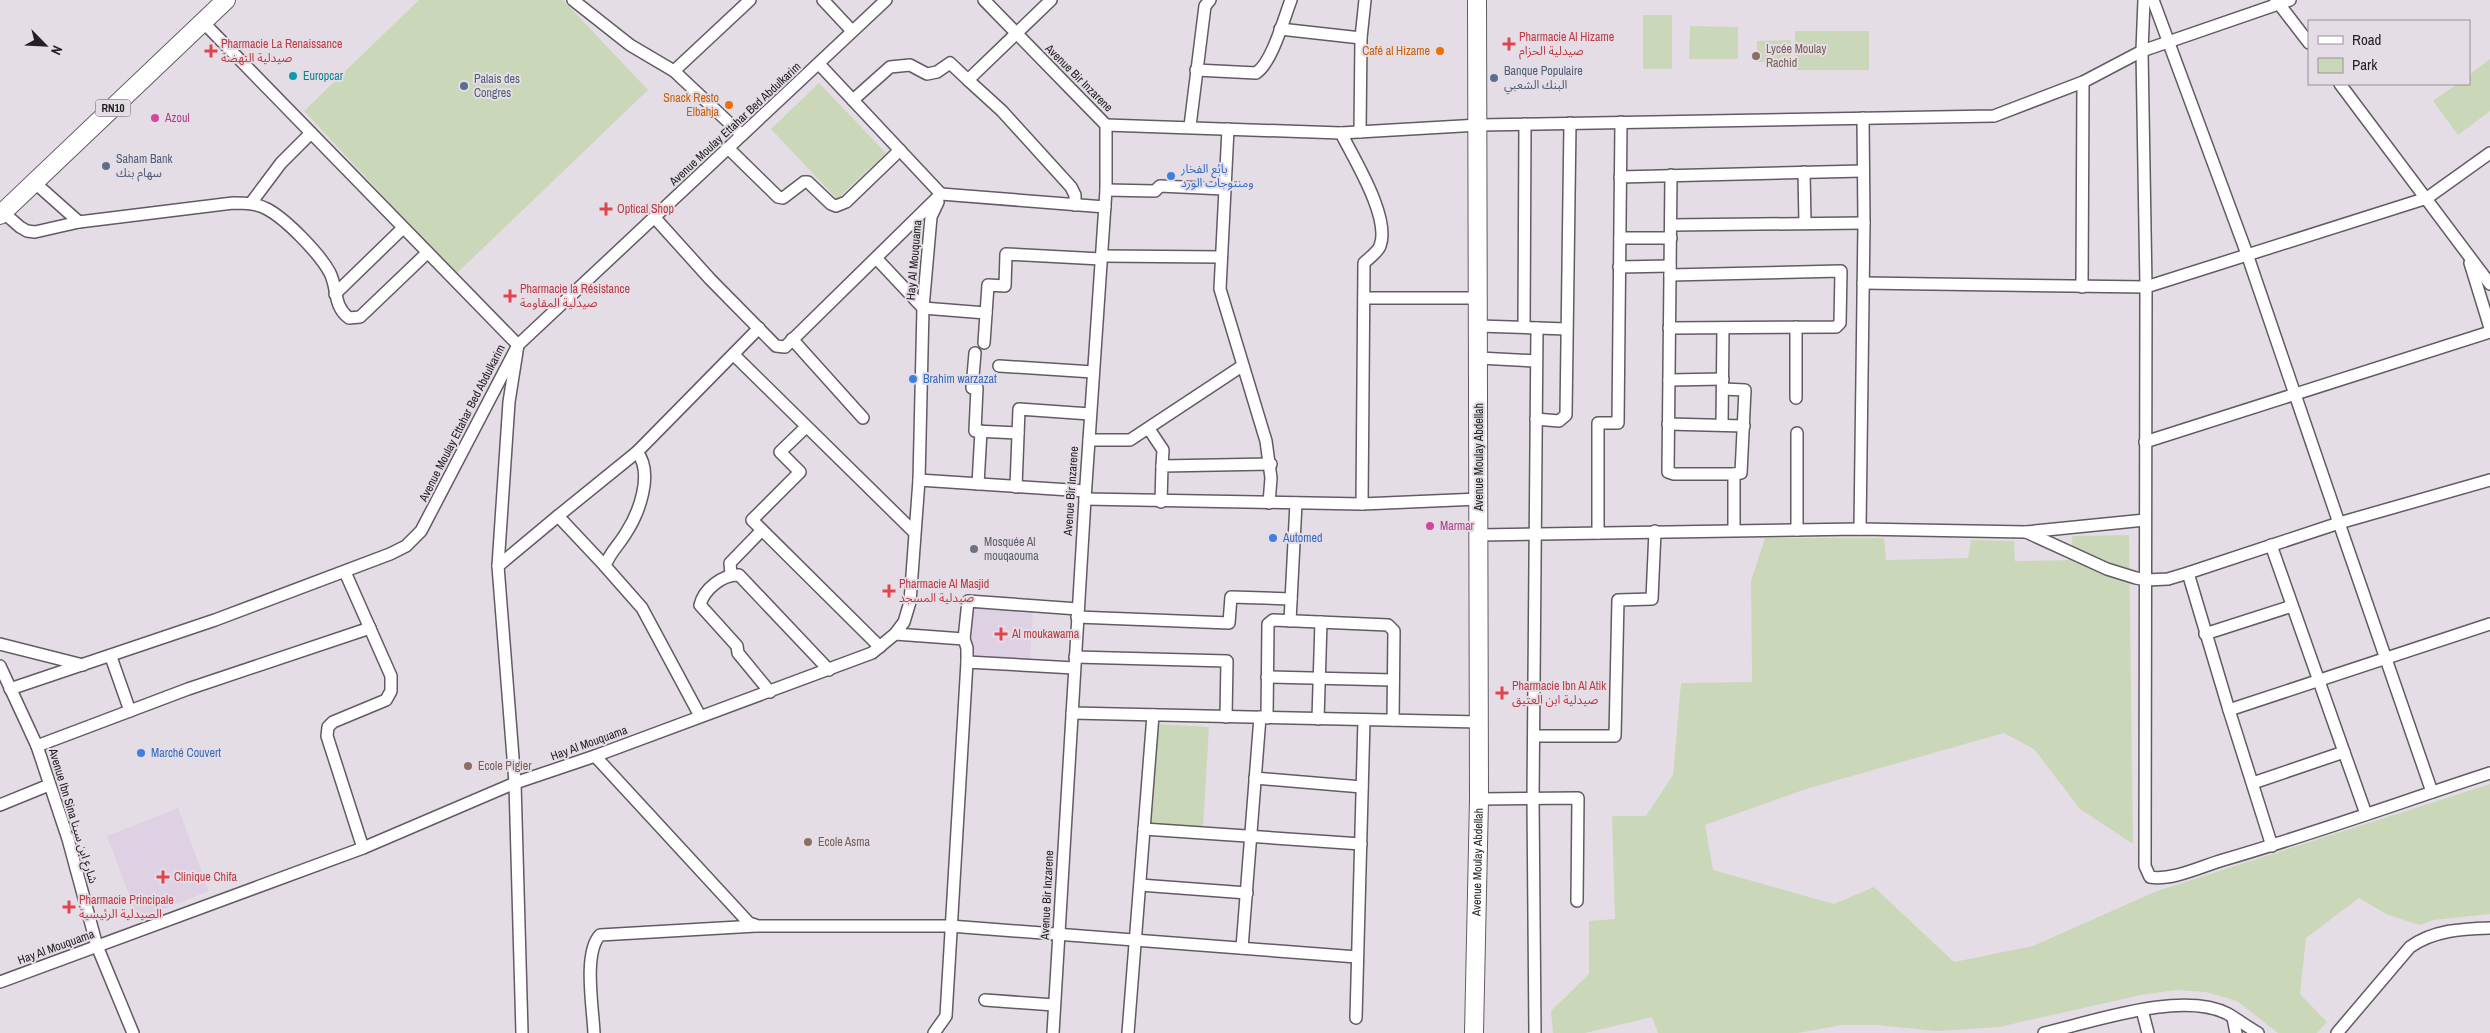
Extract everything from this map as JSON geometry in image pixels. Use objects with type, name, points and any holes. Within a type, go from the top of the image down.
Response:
[{"type":"main road","name":"RN10","points":[[2,214],[226,0]]},
{"type":"main road","name":"Avenue Moulay Abdellah","points":[[1474,1033],[1479,799],[1479,125],[1477,0]]},
{"type":"street","points":[[572,0],[630,45],[674,71],[742,134]]},
{"type":"street","points":[[674,71],[750,0]]},
{"type":"street","points":[[823,0],[852,32]]},
{"type":"street","name":"Avenue Moulay Ettahar Bed Abdulkarim","points":[[10,689],[111,657],[346,572],[406,546],[421,531],[518,344],[655,218],[886,0]]},
{"type":"street","name":"Avenue Bir Inzarene","points":[[984,0],[1106,124],[1105,208],[1090,414],[1053,1033]]},
{"type":"street","points":[[968,80],[1051,0]]},
{"type":"street","points":[[1196,70],[1256,73],[1267,60],[1291,0]]},
{"type":"street","points":[[1360,132],[1361,38],[1365,0]]},
{"type":"street","points":[[2144,0],[2142,51],[2146,287],[2145,866],[2150,876],[2158,878],[2272,846],[2490,773]]},
{"type":"street","points":[[2153,0],[2248,254],[2432,792]]},
{"type":"street","points":[[1106,124],[1341,133],[1479,125],[1994,116],[2083,82],[2142,51],[2277,2],[2290,0]]},
{"type":"street","points":[[1190,126],[1204,2]]},
{"type":"street","points":[[2277,2],[2308,42]]},
{"type":"street","points":[[203,22],[426,253],[518,344],[509,402],[498,566],[515,783],[522,1033]]},
{"type":"street","points":[[1280,29],[1361,38]]},
{"type":"street","points":[[853,100],[890,67],[910,65],[926,74],[937,72],[950,63],[1002,111],[1071,187],[1075,195],[1075,205]]},
{"type":"street","points":[[819,64],[941,194],[1105,208]]},
{"type":"street","points":[[2082,287],[2083,82]]},
{"type":"street","points":[[2341,85],[2428,198],[2490,284]]},
{"type":"street","points":[[1860,529],[1864,222],[1862,118]]},
{"type":"street","points":[[1598,533],[1598,423],[1618,423],[1621,122]]},
{"type":"street","points":[[1536,419],[1559,421],[1566,415],[1570,123]]},
{"type":"street","points":[[1524,327],[1526,124]]},
{"type":"street","points":[[1228,128],[1220,289],[1266,441],[1271,464],[1269,503]]},
{"type":"street","points":[[251,203],[281,163],[311,133]]},
{"type":"street","points":[[1341,133],[1380,216],[1383,234],[1380,248],[1364,262],[1362,504]]},
{"type":"street","points":[[728,148],[778,197],[783,198],[804,182],[808,182],[831,204],[836,206],[846,202],[900,150]]},
{"type":"street","points":[[1863,283],[2146,287],[2428,198],[2490,153]]},
{"type":"street","points":[[1804,172],[1805,223]]},
{"type":"street","points":[[1620,177],[1863,172]]},
{"type":"street","points":[[1669,380],[1723,384],[1745,390],[1742,474],[1668,473],[1671,175]]},
{"type":"street","points":[[34,182],[79,222]]},
{"type":"street","points":[[1106,190],[1156,191],[1160,186],[1224,188]]},
{"type":"street","points":[[655,218],[710,279],[776,346],[785,347],[941,194]]},
{"type":"street","name":"Hay Al Mouquama","points":[[0,982],[363,848],[515,783],[770,692],[829,670],[880,647],[895,634],[904,622],[910,602],[919,480],[923,308],[931,217],[941,194]]},
{"type":"street","points":[[2,214],[27,231],[36,232],[79,222],[233,202],[251,203],[267,209],[297,234],[330,272],[341,312],[349,318],[360,316],[426,253]]},
{"type":"street","points":[[1671,225],[1864,222]]},
{"type":"street","points":[[335,294],[403,228]]},
{"type":"street","points":[[1620,238],[1671,238]]},
{"type":"street","points":[[984,343],[988,285],[1004,286],[1006,254],[1102,258],[1221,257]]},
{"type":"street","points":[[2468,255],[2490,328]]},
{"type":"street","points":[[877,258],[923,308],[986,313]]},
{"type":"street","points":[[1619,267],[1670,271],[1863,270]]},
{"type":"street","points":[[1669,328],[1839,326],[1841,271]]},
{"type":"street","points":[[1364,298],[1479,298]]},
{"type":"street","points":[[1479,326],[1566,329]]},
{"type":"street","points":[[1796,327],[1796,398]]},
{"type":"street","points":[[498,566],[637,452],[759,328]]},
{"type":"street","points":[[1535,1033],[1533,799],[1537,328]]},
{"type":"street","points":[[1722,425],[1723,328]]},
{"type":"street","points":[[2145,442],[2295,392],[2490,332]]},
{"type":"street","points":[[792,339],[863,418]]},
{"type":"street","points":[[975,353],[972,388],[977,388],[975,431],[1018,433]]},
{"type":"street","points":[[734,355],[914,532]]},
{"type":"street","points":[[1479,358],[1536,361]]},
{"type":"street","points":[[999,366],[1093,372]]},
{"type":"street","points":[[1089,440],[1130,440],[1242,366]]},
{"type":"street","points":[[1016,486],[1019,409],[1090,414]]},
{"type":"street","points":[[1668,424],[1744,426]]},
{"type":"street","points":[[806,427],[780,452],[800,472],[752,520],[880,647]]},
{"type":"street","points":[[1149,429],[1163,450],[1160,502]]},
{"type":"street","points":[[978,484],[981,431]]},
{"type":"street","points":[[1797,433],[1797,530]]},
{"type":"street","points":[[605,566],[612,551],[626,533],[642,495],[645,465],[637,452]]},
{"type":"street","points":[[1162,466],[1271,464]]},
{"type":"street","points":[[1734,474],[1734,530]]},
{"type":"street","points":[[919,480],[1016,486],[1160,502],[1362,504],[1479,499]]},
{"type":"street","points":[[2026,532],[2107,569],[2146,580],[2168,579],[2339,523],[2490,480]]},
{"type":"street","points":[[1290,621],[1296,503]]},
{"type":"street","points":[[558,516],[642,608],[700,716]]},
{"type":"street","points":[[1479,535],[1860,529],[2026,532],[2145,520]]},
{"type":"street","points":[[731,574],[730,563],[762,530]]},
{"type":"street","points":[[1534,736],[1615,736],[1618,600],[1652,600],[1655,532]]},
{"type":"street","points":[[2271,545],[2366,814]]},
{"type":"street","points":[[346,572],[391,676],[391,691],[386,700],[332,722],[328,727],[327,736],[363,848]]},
{"type":"street","points":[[770,692],[738,653],[737,646],[700,605],[702,598],[724,577],[731,574],[739,575],[829,670]]},
{"type":"street","points":[[2188,574],[2272,846]]},
{"type":"street","points":[[934,1033],[946,1016],[967,662],[967,648],[964,639],[968,602],[1078,613],[1229,623],[1231,597],[1292,599]]},
{"type":"street","points":[[2205,634],[2292,606]]},
{"type":"street","points":[[1242,948],[1255,778],[1267,677],[1268,624],[1273,620],[1388,626],[1394,631],[1393,720]]},
{"type":"street","points":[[1318,719],[1321,622]]},
{"type":"street","points":[[2229,710],[2490,624]]},
{"type":"street","points":[[37,746],[188,689],[370,628]]},
{"type":"street","points":[[895,634],[964,639]]},
{"type":"street","points":[[0,644],[84,665]]},
{"type":"street","points":[[111,657],[130,711]]},
{"type":"street","points":[[967,662],[1227,661],[1226,717]]},
{"type":"street","name":"Avenue Ibn Sina شارع ابن سينا","points":[[0,666],[37,746],[68,839],[97,946],[133,1033]]},
{"type":"street","points":[[1267,677],[1393,680]]},
{"type":"street","points":[[1072,713],[1479,722]]},
{"type":"street","points":[[1128,1033],[1153,715]]},
{"type":"street","points":[[1356,1018],[1364,720]]},
{"type":"street","points":[[2252,783],[2344,752]]},
{"type":"street","points":[[595,756],[750,924],[758,926]]},
{"type":"street","points":[[1255,778],[1362,787]]},
{"type":"street","points":[[0,805],[49,785]]},
{"type":"street","points":[[1479,799],[1578,798],[1577,901]]},
{"type":"street","points":[[1144,829],[1251,838],[1361,844]]},
{"type":"street","points":[[1140,885],[1247,893]]},
{"type":"street","points":[[594,1033],[590,962],[594,941],[600,935],[758,926],[950,926],[1357,957]]},
{"type":"street","points":[[2338,1033],[2410,947],[2420,940],[2435,934],[2461,929],[2490,928]]},
{"type":"street","points":[[985,1000],[1054,1005]]},
{"type":"street","points":[[2044,1033],[2090,1028],[2142,1010],[2176,1004],[2228,1014],[2258,1033]]},
{"type":"street","points":[[2142,1010],[2148,1033]]},
{"type":"street","points":[[2233,1018],[2236,1033]]},
{"type":"shaded area","name":"Al moukawama","points":[[972,607],[1033,611],[1030,660],[970,657]]},
{"type":"shaded area","name":"Clinique Chifa","points":[[178,808],[209,891],[138,919],[107,836]]},
{"type":"green space","points":[[419,0],[563,0],[648,90],[456,274],[304,111]]},
{"type":"green space","points":[[1643,15],[1672,15],[1672,69],[1643,69]]},
{"type":"green space","points":[[1690,26],[1738,27],[1738,59],[1689,59]]},
{"type":"green space","points":[[1795,31],[1869,31],[1869,70],[1795,70]]},
{"type":"green space","points":[[1791,40],[1791,62],[1757,62],[1757,41]]},
{"type":"green space","points":[[2490,59],[2490,111],[2458,135],[2433,101],[2456,85],[2470,85],[2470,74]]},
{"type":"green space","points":[[819,83],[886,153],[837,199],[771,129]]},
{"type":"green space","points":[[2129,535],[2133,844],[2080,809],[2034,749],[2004,733],[1806,789],[1705,825],[1713,870],[1834,904],[1874,887],[1954,962],[2033,946],[2157,891],[2490,784],[2490,914],[2433,920],[2420,925],[2388,915],[2359,898],[2306,938],[2300,994],[2327,1022],[2317,1033],[2278,1033],[2237,1001],[2206,992],[2176,990],[2141,995],[1999,1027],[1937,1031],[1875,1025],[1842,1025],[1798,1033],[1658,1033],[1652,1017],[1585,1033],[1553,1033],[1551,1011],[1589,974],[1589,921],[1615,919],[1612,816],[1646,816],[1673,775],[1681,683],[1752,682],[1751,581],[1765,538],[1884,538],[1886,560],[1968,558],[1971,540],[2014,541],[2015,561],[2073,560],[2072,536]]},
{"type":"green space","points":[[1158,724],[1209,727],[1203,828],[1151,824]]},
{"type":"place","name":"Pharmacie Al Hizame صيدلية الحزام","points":[[1509,44]]},
{"type":"place","name":"Pharmacie La Renaissance صيدلية النهضة","points":[[211,51]]},
{"type":"place","name":"Café al Hizame","points":[[1440,51]]},
{"type":"place","name":"Lycée Moulay Rachid","points":[[1756,56]]},
{"type":"place","name":"Europcar","points":[[293,76]]},
{"type":"place","name":"Banque Populaire البنك الشعبي","points":[[1494,78]]},
{"type":"place","name":"Palais des Congres","points":[[464,86]]},
{"type":"place","name":"Snack Resto Elbahja","points":[[729,105]]},
{"type":"place","name":"Azoul","points":[[155,118]]},
{"type":"place","name":"Saham Bank سهام بنك","points":[[106,166]]},
{"type":"place","name":"بائع الفخار ومنتوجات الورد","points":[[1171,176]]},
{"type":"place","name":"Optical Shop","points":[[606,209]]},
{"type":"place","name":"Pharmacie la Résistance صيدلية المقاومة","points":[[510,296]]},
{"type":"place","name":"Brahim warzazat","points":[[913,379]]},
{"type":"place","name":"Marmar","points":[[1430,526]]},
{"type":"place","name":"Automed","points":[[1273,538]]},
{"type":"place","name":"Mosquée Al mouqaouma","points":[[974,549]]},
{"type":"place","name":"Pharmacie Al Masjid صيدلية المسجد","points":[[889,591]]},
{"type":"place","name":"Al moukawama","points":[[1001,634]]},
{"type":"place","name":"Pharmacie Ibn Al Atik صيدلية ابن العتيق","points":[[1502,693]]},
{"type":"place","name":"Marché Couvert","points":[[141,753]]},
{"type":"place","name":"Ecole Pigier","points":[[468,766]]},
{"type":"place","name":"Ecole Asma","points":[[808,842]]},
{"type":"place","name":"Clinique Chifa","points":[[163,877]]},
{"type":"place","name":"Pharmacie Principale الصيدلية الرئيسية","points":[[69,907]]}]
